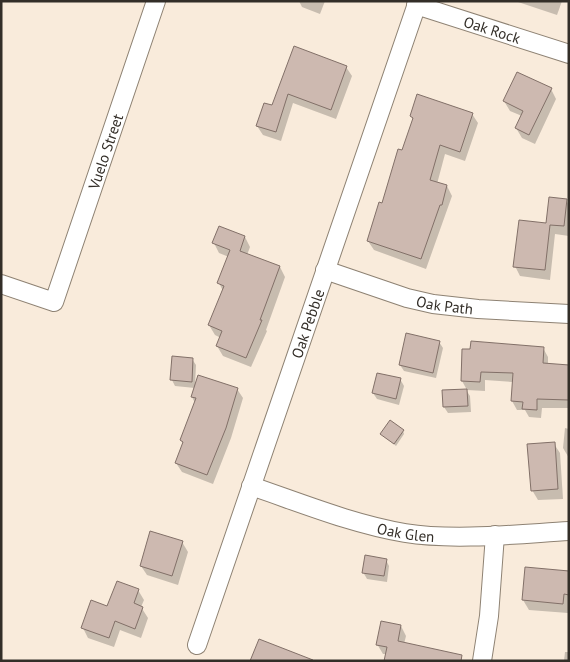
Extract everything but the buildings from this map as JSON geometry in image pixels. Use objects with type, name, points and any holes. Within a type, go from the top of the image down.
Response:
[{"type":"street","name":"Vuelo Street","points":[[1,284],[54,302],[156,1]]},
{"type":"street","name":"Oak Rock","points":[[417,3],[569,54]]},
{"type":"street","name":"Oak Pebble","points":[[197,645],[417,3]]},
{"type":"street","name":"Oak Path","points":[[325,270],[407,298],[433,304],[478,309],[569,314]]},
{"type":"street","name":"Oak Glen","points":[[251,486],[349,519],[406,534],[453,536],[569,531]]},
{"type":"street","points":[[482,661],[489,616],[495,535]]}]
